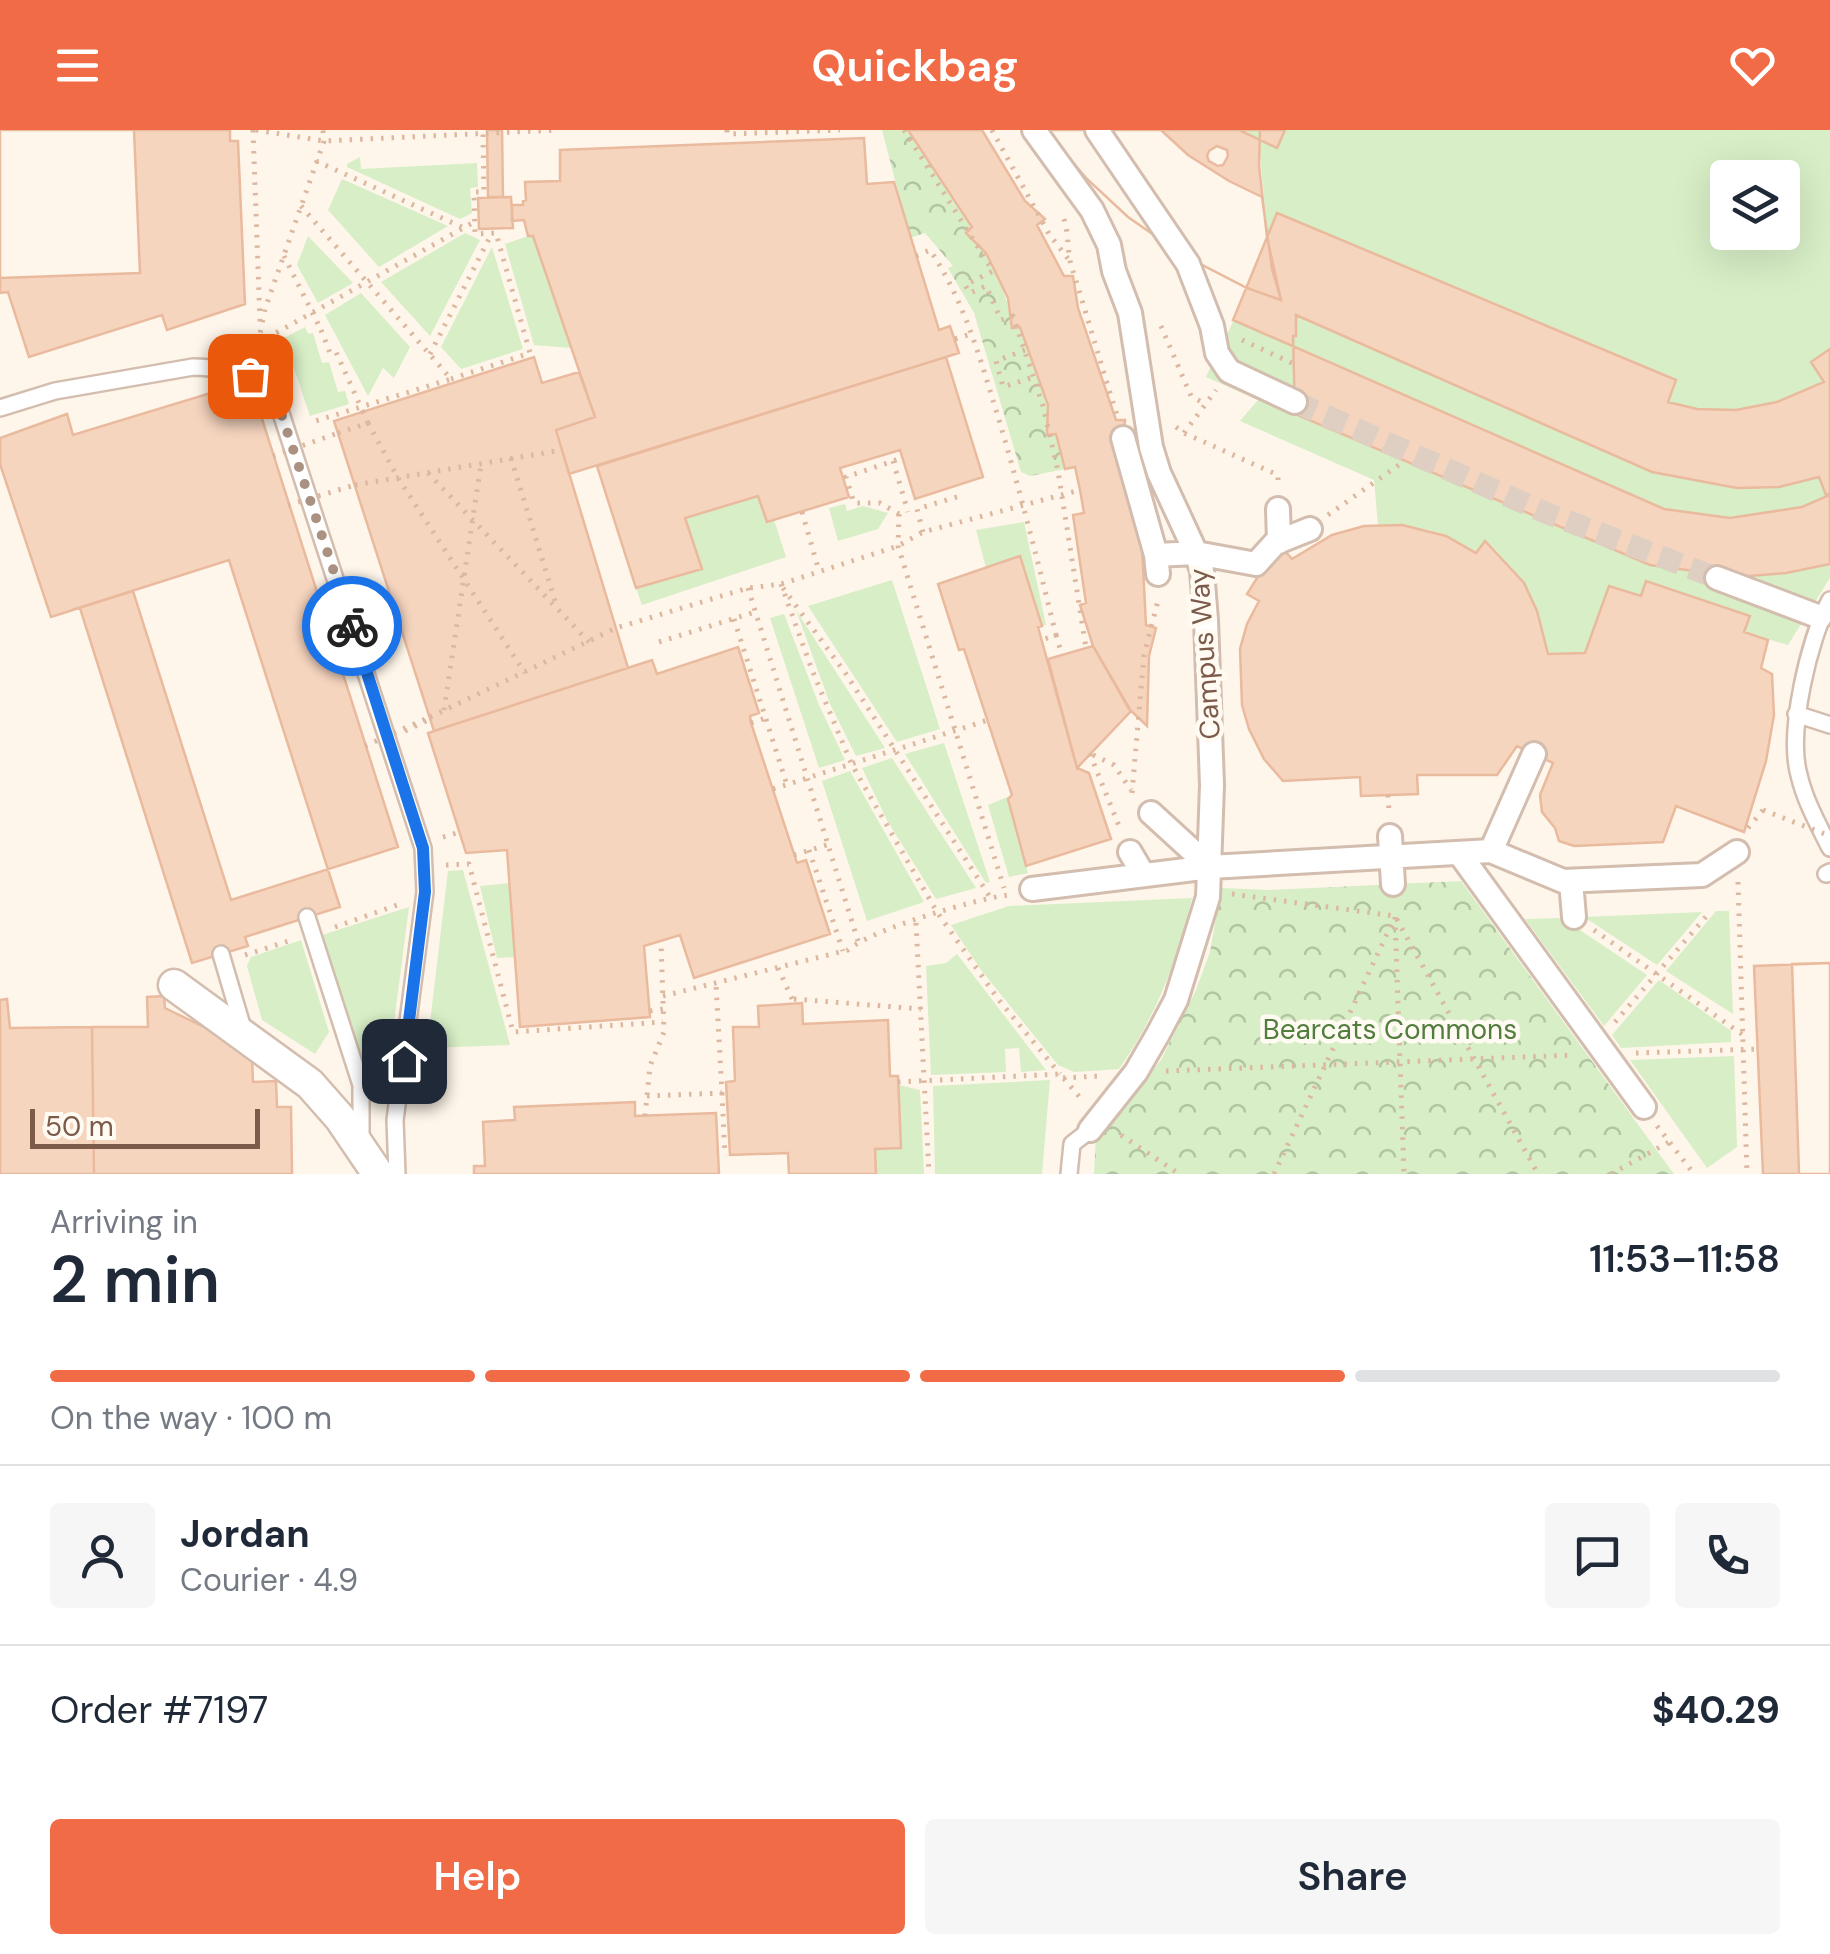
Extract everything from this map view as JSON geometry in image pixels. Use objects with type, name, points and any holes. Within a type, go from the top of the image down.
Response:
[{"type":"street","name":"Campus Way","points":[[1034,130],[1092,210],[1109,245],[1114,272],[1130,313],[1151,448],[1158,473],[1202,571],[1206,620],[1212,785],[1209,893],[1176,1000],[1136,1072],[1096,1124]]},
{"type":"street","points":[[1098,130],[1188,264],[1212,326],[1220,383],[1295,402]]},
{"type":"street","points":[[1109,245],[1136,271]]},
{"type":"street","points":[[1130,313],[1160,388]]},
{"type":"street","points":[[1121,429],[1132,482],[1157,564],[1196,553],[1259,567],[1280,542],[1310,530]]},
{"type":"street","points":[[1132,482],[1158,473],[1179,440]]},
{"type":"street","points":[[1278,497],[1280,542]]},
{"type":"street","points":[[1717,578],[1825,608]]},
{"type":"street","points":[[1491,851],[1534,754]]},
{"type":"street","points":[[1145,807],[1210,867]]},
{"type":"street","points":[[1391,846],[1393,884]]},
{"type":"street","points":[[1032,889],[1391,846],[1459,853],[1491,851],[1563,881],[1702,875],[1738,852]]},
{"type":"street","points":[[1130,852],[1144,874]]},
{"type":"street","points":[[1459,853],[1644,1107]]},
{"type":"street","points":[[1571,881],[1574,917]]},
{"type":"street","points":[[174,985],[310,1084],[340,1118],[370,1162]]},
{"type":"lane","points":[[0,408],[54,391],[193,367],[250,376],[269,386],[276,398],[423,848],[425,892],[395,1120],[398,1174]]},
{"type":"lane","points":[[1825,608],[1796,714],[1798,772],[1830,848]]},
{"type":"lane","points":[[1796,714],[1830,725]]},
{"type":"lane","points":[[307,917],[361,1085],[370,1162]]},
{"type":"lane","points":[[222,958],[245,1036]]},
{"type":"lane","name":"Campus Way","points":[[1069,1174],[1072,1144],[1096,1124]]},
{"type":"path","points":[[260,332],[255,130],[324,140],[557,130]]},
{"type":"path","points":[[250,376],[260,332],[324,140],[323,130]]},
{"type":"path","points":[[727,130],[728,134],[840,130]]},
{"type":"path","points":[[904,130],[992,271],[965,285],[970,293],[986,286],[1001,320],[1013,316],[1025,350],[1063,494],[1086,648]]},
{"type":"path","points":[[992,130],[1080,285],[1090,332],[1121,429]]},
{"type":"path","points":[[312,422],[530,353],[496,233],[475,234],[474,192],[484,192],[482,134]]},
{"type":"path","points":[[316,161],[464,228]]},
{"type":"path","points":[[1070,262],[1066,222],[1058,207],[1079,195]]},
{"type":"path","points":[[301,206],[451,378]]},
{"type":"path","points":[[258,343],[475,222]]},
{"type":"path","points":[[430,354],[492,234]]},
{"type":"path","points":[[916,256],[930,250],[972,334],[1024,504],[1062,655]]},
{"type":"path","points":[[284,256],[330,353],[336,352],[398,478],[525,673]]},
{"type":"path","points":[[1080,285],[1088,282]]},
{"type":"path","points":[[1159,321],[1192,396],[1205,404]]},
{"type":"path","points":[[1212,326],[1294,364]]},
{"type":"path","points":[[954,339],[972,334]]},
{"type":"path","points":[[1025,350],[996,360],[1003,386],[1034,377]]},
{"type":"path","points":[[1220,383],[1179,440],[1278,475],[1278,497]]},
{"type":"path","points":[[273,456],[368,422]]},
{"type":"path","points":[[288,505],[354,485],[562,450]]},
{"type":"path","points":[[511,458],[557,607]]},
{"type":"path","points":[[902,458],[846,477],[854,503],[880,503],[899,514],[960,496]]},
{"type":"path","points":[[893,462],[908,512]]},
{"type":"path","points":[[1310,530],[1403,462]]},
{"type":"path","points":[[444,710],[481,464]]},
{"type":"path","points":[[428,473],[589,642]]},
{"type":"path","points":[[402,732],[616,628],[748,588],[780,584],[898,546],[923,532],[1080,490]]},
{"type":"path","points":[[917,509],[923,532]]},
{"type":"path","points":[[802,512],[819,572]]},
{"type":"path","points":[[899,514],[898,546],[1006,896]]},
{"type":"path","points":[[780,584],[846,674],[990,897]]},
{"type":"path","points":[[780,584],[852,765],[937,912],[998,999],[1096,1124],[1180,1174]]},
{"type":"path","points":[[748,588],[858,940]]},
{"type":"path","points":[[660,642],[755,612]]},
{"type":"path","points":[[734,619],[787,785]]},
{"type":"path","points":[[1132,792],[1144,656],[1151,627]]},
{"type":"path","points":[[1042,640],[1056,634]]},
{"type":"path","points":[[365,746],[430,718]]},
{"type":"path","points":[[751,723],[766,718]]},
{"type":"path","points":[[773,789],[988,720]]},
{"type":"path","points":[[1130,852],[1090,754],[1114,765],[1145,807]]},
{"type":"path","points":[[1763,810],[1830,836]]},
{"type":"path","points":[[436,839],[460,832]]},
{"type":"path","points":[[794,854],[830,844]]},
{"type":"path","points":[[809,850],[843,951]]},
{"type":"path","points":[[1738,852],[1747,1174]]},
{"type":"path","points":[[444,865],[469,864],[513,1032],[663,1022]]},
{"type":"path","points":[[663,996],[843,951],[858,940],[937,912],[1032,889]]},
{"type":"path","points":[[1209,893],[1396,916]]},
{"type":"path","points":[[323,931],[412,900]]},
{"type":"path","points":[[1601,1048],[1658,972],[1710,912]]},
{"type":"path","points":[[1396,916],[1538,1174]]},
{"type":"path","points":[[1396,916],[1404,1174]]},
{"type":"path","points":[[1274,1174],[1396,916]]},
{"type":"path","points":[[1574,917],[1743,1035]]},
{"type":"path","points":[[916,922],[930,1174]]},
{"type":"path","points":[[645,1116],[650,1066],[664,1032],[661,941]]},
{"type":"path","points":[[222,958],[278,944]]},
{"type":"path","points":[[778,968],[794,1001],[922,1009]]},
{"type":"path","points":[[716,984],[725,1156]]},
{"type":"path","points":[[650,1011],[663,1009]]},
{"type":"path","points":[[898,1082],[1473,1059],[1601,1048],[1758,1049]]},
{"type":"path","points":[[647,1096],[722,1092]]},
{"type":"path","points":[[1663,1135],[1694,1174]]},
{"type":"path","points":[[1610,1174],[1669,1142]]},
{"type":"green space","points":[[882,130],[908,130],[972,227],[967,233],[997,276],[1012,327],[1020,327],[1048,405],[1047,434],[1056,434],[1065,469],[1030,476],[1021,472],[974,313],[948,268],[953,266],[925,233],[910,238]]},
{"type":"green space","points":[[1239,130],[1830,130],[1830,578],[1788,645],[1744,632],[1749,616],[1647,581],[1641,596],[1585,653],[1548,654],[1526,593],[1510,567],[1486,541],[1476,553],[1429,530],[1378,525],[1374,480],[1240,421],[1258,400],[1206,377],[1251,283],[1264,246],[1260,140]]},
{"type":"green space","points":[[360,157],[361,169],[477,163],[478,187],[470,188],[472,213],[460,219],[347,167]]},
{"type":"green space","points":[[342,179],[448,226],[379,267],[328,210]]},
{"type":"green space","points":[[465,233],[480,240],[430,336],[381,282]]},
{"type":"green space","points":[[308,236],[353,283],[318,303],[297,265]]},
{"type":"green space","points":[[533,236],[571,348],[534,345],[505,244]]},
{"type":"green space","points":[[492,247],[523,349],[461,369],[441,347]]},
{"type":"green space","points":[[361,293],[410,347],[394,378],[383,368],[368,396],[325,315]]},
{"type":"green space","points":[[305,327],[308,334],[313,333],[322,363],[329,362],[338,392],[345,391],[349,404],[310,416],[284,338]]},
{"type":"green space","points":[[758,496],[767,522],[774,520],[786,557],[642,605],[636,588],[702,569],[685,518]]},
{"type":"green space","points":[[845,504],[847,511],[863,506],[888,513],[878,529],[838,541],[829,508]]},
{"type":"green space","points":[[1024,522],[1046,625],[1042,626],[1020,557],[986,568],[976,530]]},
{"type":"green space","points":[[892,580],[940,729],[897,742],[808,606]]},
{"type":"green space","points":[[796,610],[885,748],[856,756],[830,704]]},
{"type":"green space","points":[[784,614],[845,760],[819,768],[770,618]]},
{"type":"green space","points":[[944,743],[990,882],[986,883],[905,754]]},
{"type":"green space","points":[[892,758],[976,888],[936,899],[888,822],[862,768]]},
{"type":"green space","points":[[850,771],[924,902],[867,921],[822,781]]},
{"type":"green space","points":[[1012,795],[1008,800],[1028,873],[1009,877],[988,805]]},
{"type":"green space","points":[[463,870],[510,1045],[427,1048],[448,871]]},
{"type":"green space","name":"Bearcats Commons","points":[[1461,881],[1674,1174],[1094,1174],[1096,1136],[1161,1060],[1196,990],[1210,952],[1221,888],[1270,890]]},
{"type":"green space","points":[[510,883],[515,957],[497,958],[480,886]]},
{"type":"green space","points":[[1192,898],[1164,987],[1119,1069],[1074,1072],[1058,1065],[981,970],[951,925],[1009,906]]},
{"type":"green space","points":[[409,907],[386,1084],[378,1091],[369,1083],[322,935]]},
{"type":"green space","points":[[1716,911],[1729,911],[1733,1014],[1666,971]]},
{"type":"green space","points":[[1702,912],[1657,965],[1584,917]]},
{"type":"green space","points":[[1562,918],[1647,975],[1604,1026],[1525,919]]},
{"type":"green space","points":[[301,940],[329,1032],[315,1054],[262,1020],[247,966],[251,957]]},
{"type":"green space","points":[[957,954],[1046,1070],[1021,1072],[1019,1048],[1005,1049],[1006,1072],[931,1075],[926,966],[946,963]]},
{"type":"green space","points":[[1659,980],[1731,1031],[1731,1042],[1621,1048],[1612,1035]]},
{"type":"green space","points":[[1734,1056],[1737,1147],[1707,1168],[1630,1060]]},
{"type":"green space","points":[[1050,1080],[1042,1174],[935,1174],[933,1086]]},
{"type":"green space","points":[[899,1085],[920,1090],[924,1174],[876,1174],[875,1149],[901,1147]]},
{"type":"building","points":[[0,130],[230,130],[230,141],[238,141],[245,304],[167,330],[162,315],[29,357],[8,292],[0,293]]},
{"type":"building","points":[[0,130],[134,130],[140,273],[0,278]]},
{"type":"building","points":[[487,130],[502,130],[503,197],[488,197]]},
{"type":"building","points":[[908,130],[982,130],[1025,201],[1045,219],[1037,225],[1064,276],[1073,276],[1078,308],[1116,420],[1125,420],[1122,452],[1142,547],[1146,625],[1156,628],[1149,656],[1147,726],[1129,709],[1093,646],[1080,605],[1086,603],[1073,515],[1084,513],[1075,467],[1065,469],[1056,434],[1047,435],[1048,405],[1020,327],[1012,328],[1008,298],[986,253],[966,233],[972,227]]},
{"type":"building","points":[[1045,130],[1260,130],[1259,166],[1267,237],[1281,300],[1247,288],[1181,254],[1128,217],[1087,179]],"holes":[[[1217,146],[1227,150],[1223,165],[1209,161],[1209,151]]]},
{"type":"building","points":[[1045,130],[1161,130],[1188,155],[1262,197],[1272,269],[1281,300],[1247,288],[1181,254],[1128,217],[1087,179]]},
{"type":"building","points":[[1239,130],[1285,130],[1277,148]]},
{"type":"building","points":[[864,138],[867,184],[894,182],[939,330],[950,326],[959,353],[569,474],[556,430],[595,417],[533,236],[528,236],[524,220],[512,221],[512,205],[523,205],[526,200],[525,182],[560,181],[560,150]]},
{"type":"building","points":[[511,197],[513,228],[479,229],[478,198]]},
{"type":"building","points":[[1277,213],[1676,380],[1668,402],[1697,409],[1736,410],[1777,402],[1824,382],[1811,362],[1830,349],[1830,495],[1802,507],[1730,518],[1664,509],[1233,320]]},
{"type":"building","points":[[1296,315],[1652,472],[1737,488],[1779,487],[1819,477],[1826,495],[1830,493],[1830,564],[1737,577],[1650,565],[1295,414]]},
{"type":"building","points":[[534,357],[542,383],[579,372],[595,417],[556,430],[628,668],[434,731],[334,421]]},
{"type":"building","points":[[946,357],[983,477],[915,499],[900,450],[840,468],[849,497],[767,522],[758,496],[685,518],[702,569],[636,588],[597,466]]},
{"type":"building","points":[[250,381],[398,847],[231,900],[133,591],[51,617],[0,464],[0,438],[67,414],[73,435]]},
{"type":"building","points":[[1402,525],[1446,536],[1476,553],[1485,541],[1524,583],[1537,611],[1548,654],[1585,653],[1609,586],[1641,596],[1646,581],[1750,616],[1744,632],[1768,640],[1761,668],[1772,674],[1774,715],[1766,761],[1744,832],[1676,806],[1663,842],[1574,846],[1559,841],[1555,828],[1542,812],[1540,795],[1553,763],[1517,746],[1497,775],[1417,775],[1418,794],[1361,796],[1360,777],[1283,781],[1264,759],[1242,705],[1240,649],[1259,601],[1247,594],[1262,570],[1284,550],[1292,559],[1332,535],[1364,526]]},
{"type":"building","points":[[1020,556],[1042,626],[1038,627],[1077,768],[1089,773],[1111,839],[1026,866],[1008,799],[1012,795],[964,649],[959,650],[938,584]]},
{"type":"building","points":[[229,560],[340,907],[245,937],[248,946],[192,963],[80,608],[72,610]]},
{"type":"building","points":[[1093,646],[1131,711],[1077,768],[1048,659]]},
{"type":"building","points":[[738,647],[759,713],[750,716],[751,723],[797,863],[806,860],[830,934],[694,978],[680,935],[644,946],[650,1017],[520,1027],[507,850],[466,853],[428,733],[652,660],[657,674]]},
{"type":"building","points":[[1830,963],[1830,1174],[1763,1174],[1754,966]]},
{"type":"building","points":[[1830,963],[1830,1174],[1799,1174],[1792,964]]},
{"type":"building","points":[[164,996],[165,1008],[252,1056],[253,1082],[276,1081],[277,1107],[291,1107],[292,1174],[94,1174],[92,1027],[148,1027],[147,997]]},
{"type":"building","points":[[7,999],[10,1028],[92,1027],[94,1174],[0,1174],[0,1000]]},
{"type":"building","points":[[802,1003],[803,1024],[888,1020],[890,1076],[898,1076],[901,1148],[875,1149],[876,1174],[789,1174],[788,1153],[730,1155],[726,1082],[735,1081],[733,1027],[759,1027],[758,1006]]},
{"type":"building","points":[[635,1102],[635,1116],[716,1113],[719,1174],[474,1174],[474,1166],[485,1166],[483,1122],[515,1120],[514,1107]]},
{"type":"tunnel","points":[[1295,402],[1544,512],[1717,578]]},
{"type":"way so far","points":[[250,376],[269,386],[276,398],[352,626]]},
{"type":"route","points":[[352,626],[423,848],[425,892],[404,1061]]}]
